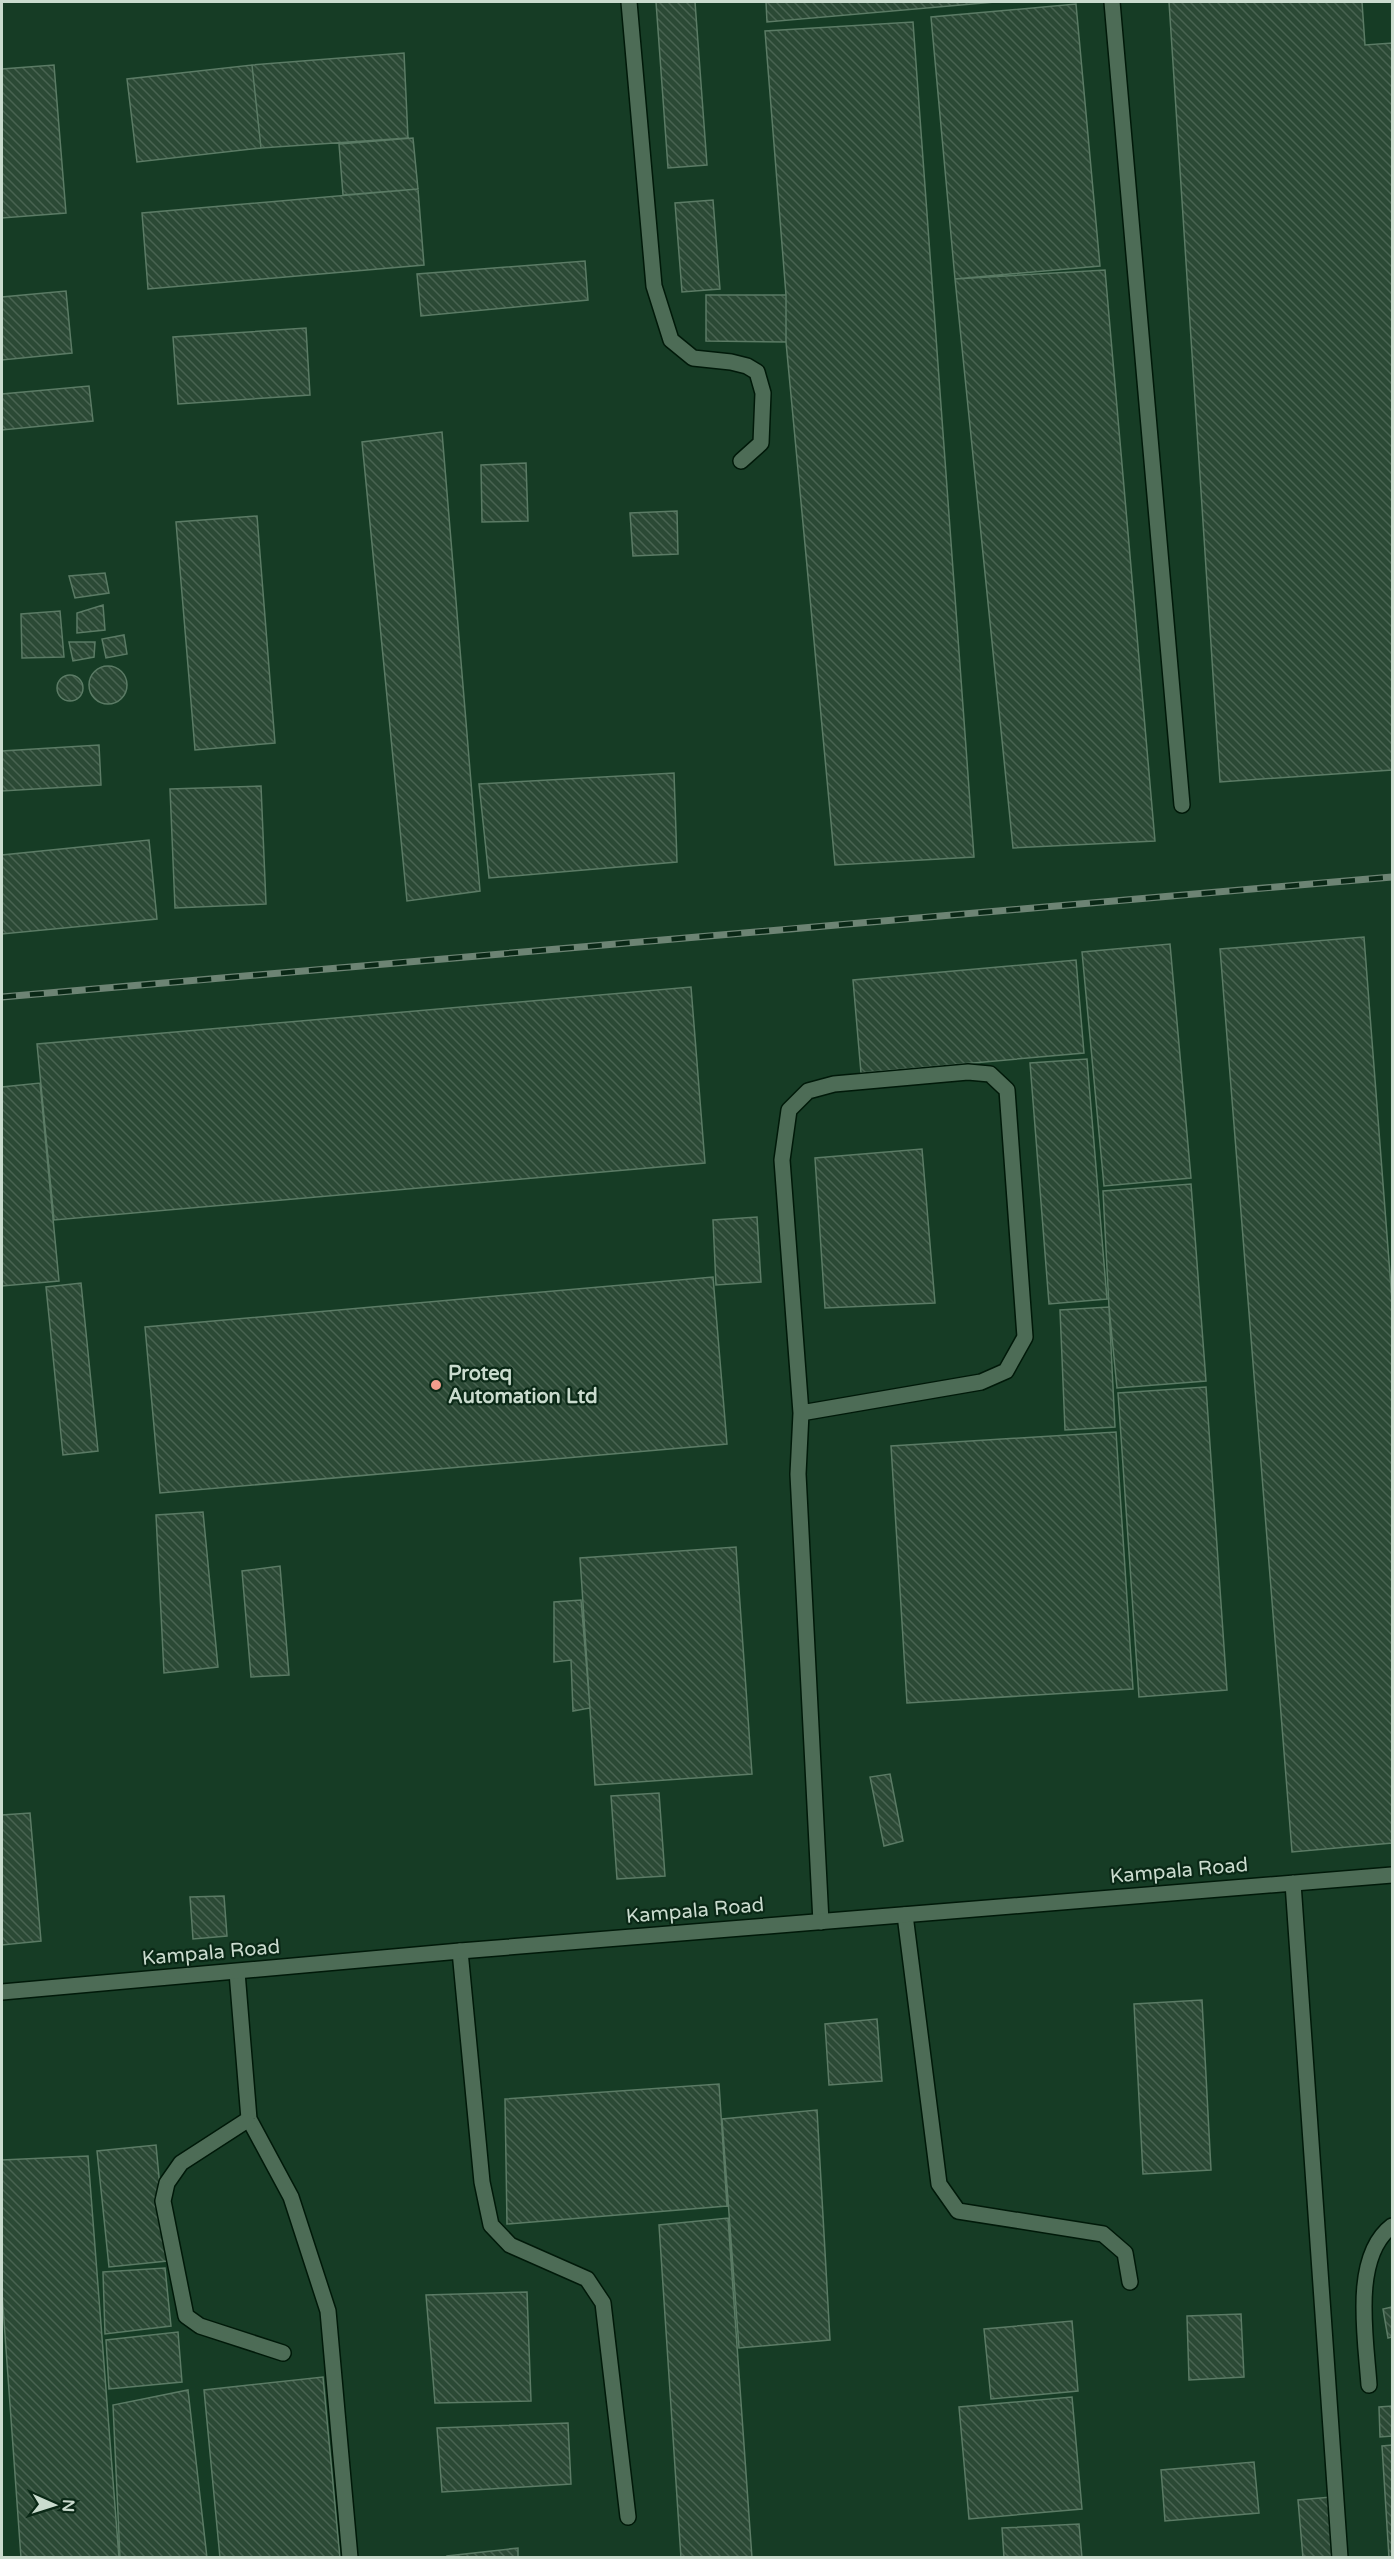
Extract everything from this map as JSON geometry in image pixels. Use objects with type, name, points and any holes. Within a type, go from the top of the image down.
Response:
[{"type":"street","points":[[629,2],[654,286],[671,340],[693,358],[731,362],[747,366],[757,372],[763,393],[761,443],[741,461]]},
{"type":"street","points":[[1112,2],[1182,805]]},
{"type":"street","points":[[801,1413],[981,1382],[1006,1371],[1024,1337],[1007,1090],[990,1074],[968,1072],[834,1084],[808,1091],[789,1110],[782,1160],[801,1413],[798,1474],[821,1922]]},
{"type":"street","name":"Kampala Road","points":[[2,1992],[460,1951],[1392,1875]]},
{"type":"street","points":[[1293,1883],[1340,2558]]},
{"type":"street","points":[[905,1915],[939,2184],[958,2211],[1103,2234],[1125,2253],[1130,2282]]},
{"type":"street","points":[[460,1951],[482,2182],[491,2225],[510,2245],[587,2279],[603,2303],[628,2517]]},
{"type":"street","points":[[237,1972],[249,2119],[291,2197],[328,2311],[350,2558]]},
{"type":"street","points":[[249,2119],[181,2163],[167,2183],[163,2201],[186,2316],[200,2326],[283,2353]]},
{"type":"street","points":[[1369,2385],[1364,2299],[1370,2255],[1392,2226]]},
{"type":"shaded area","points":[[2,2],[1392,2],[1392,2557],[2,2557]]},
{"type":"building","points":[[656,2],[695,2],[707,165],[668,168]]},
{"type":"building","points":[[766,2],[995,2],[767,22]]},
{"type":"building","points":[[1169,2],[1362,2],[1365,45],[1392,43],[1392,770],[1220,782]]},
{"type":"building","points":[[1076,4],[1100,266],[955,279],[931,17]]},
{"type":"building","points":[[913,22],[974,857],[835,865],[786,342],[786,295],[765,31]]},
{"type":"building","points":[[404,53],[408,138],[261,148],[252,65]]},
{"type":"building","points":[[54,65],[66,213],[2,218],[2,69]]},
{"type":"building","points":[[252,65],[261,148],[137,162],[127,79]]},
{"type":"building","points":[[413,138],[418,189],[343,195],[339,144]]},
{"type":"building","points":[[418,189],[424,265],[148,289],[142,213]]},
{"type":"building","points":[[713,200],[720,289],[682,292],[675,203]]},
{"type":"building","points":[[585,261],[588,300],[421,316],[417,274]]},
{"type":"building","points":[[1105,270],[1155,841],[1013,848],[955,279]]},
{"type":"building","points":[[66,291],[72,353],[2,360],[2,297]]},
{"type":"building","points":[[706,295],[786,295],[786,342],[706,341]]},
{"type":"building","points":[[306,328],[310,395],[178,404],[173,337]]},
{"type":"building","points":[[89,386],[93,421],[2,430],[2,394]]},
{"type":"building","points":[[442,432],[480,891],[407,901],[362,442]]},
{"type":"building","points":[[526,463],[528,521],[482,522],[481,465]]},
{"type":"building","points":[[677,511],[678,554],[633,556],[630,513]]},
{"type":"building","points":[[257,516],[275,743],[195,750],[176,522]]},
{"type":"building","points":[[105,573],[109,593],[75,598],[69,576]]},
{"type":"building","points":[[103,605],[105,630],[77,633],[77,613]]},
{"type":"building","points":[[60,611],[64,657],[22,658],[21,614]]},
{"type":"building","points":[[124,635],[127,654],[106,658],[102,639]]},
{"type":"building","points":[[69,642],[95,642],[94,657],[73,661]]},
{"type":"building","points":[[108,666],[121,672],[127,685],[121,698],[108,704],[95,698],[89,685],[95,672]]},
{"type":"building","points":[[70,675],[79,679],[83,688],[79,697],[70,701],[61,697],[57,688],[61,679]]},
{"type":"building","points":[[99,745],[101,785],[2,791],[2,751]]},
{"type":"building","points":[[674,773],[677,862],[489,878],[479,784]]},
{"type":"building","points":[[261,786],[266,904],[175,908],[170,789]]},
{"type":"building","points":[[149,840],[157,919],[2,934],[2,855]]},
{"type":"building","points":[[1364,937],[1392,1300],[1392,1843],[1292,1852],[1220,949]]},
{"type":"building","points":[[1170,944],[1191,1178],[1104,1186],[1082,952]]},
{"type":"building","points":[[1076,960],[1084,1053],[861,1073],[853,980]]},
{"type":"building","points":[[691,987],[705,1163],[54,1220],[37,1044]]},
{"type":"building","points":[[1087,1059],[1107,1299],[1049,1304],[1030,1063]]},
{"type":"building","points":[[40,1083],[59,1281],[2,1286],[2,1087]]},
{"type":"building","points":[[922,1149],[935,1303],[825,1308],[815,1158]]},
{"type":"building","points":[[1191,1184],[1206,1381],[1117,1388],[1109,1307],[1103,1191]]},
{"type":"building","points":[[757,1217],[761,1282],[716,1285],[713,1220]]},
{"type":"building","name":"Proteq Automation Ltd","points":[[713,1277],[727,1444],[160,1493],[145,1327]]},
{"type":"building","points":[[81,1283],[98,1451],[63,1455],[46,1287]]},
{"type":"building","points":[[1109,1307],[1115,1427],[1065,1430],[1060,1310]]},
{"type":"building","points":[[1206,1387],[1227,1690],[1139,1697],[1118,1393]]},
{"type":"building","points":[[1116,1432],[1133,1689],[907,1703],[891,1446]]},
{"type":"building","points":[[203,1512],[218,1667],[164,1673],[156,1515]]},
{"type":"building","points":[[736,1547],[752,1774],[595,1785],[580,1558]]},
{"type":"building","points":[[280,1566],[289,1675],[251,1677],[242,1571]]},
{"type":"building","points":[[581,1600],[590,1708],[573,1711],[571,1660],[554,1662],[554,1602]]},
{"type":"building","points":[[890,1774],[903,1841],[884,1846],[870,1777]]},
{"type":"building","points":[[659,1793],[665,1876],[617,1879],[611,1796]]},
{"type":"building","points":[[30,1813],[41,1941],[2,1945],[2,1815]]},
{"type":"building","points":[[224,1896],[227,1936],[193,1939],[190,1897]]},
{"type":"building","points":[[1202,2000],[1211,2170],[1143,2174],[1134,2004]]},
{"type":"building","points":[[877,2019],[882,2081],[829,2085],[825,2024]]},
{"type":"building","points":[[719,2084],[727,2206],[507,2224],[505,2099]]},
{"type":"building","points":[[817,2110],[830,2340],[739,2348],[722,2119]]},
{"type":"building","points":[[156,2145],[167,2261],[109,2267],[97,2151]]},
{"type":"building","points":[[88,2156],[119,2558],[21,2558],[2,2293],[2,2160]]},
{"type":"building","points":[[728,2218],[752,2558],[681,2558],[659,2225]]},
{"type":"building","points":[[165,2268],[171,2326],[105,2334],[103,2272]]},
{"type":"building","points":[[527,2292],[531,2401],[435,2403],[426,2295]]},
{"type":"building","points":[[1392,2307],[1392,2337],[1388,2338],[1383,2309]]},
{"type":"building","points":[[1241,2314],[1244,2377],[1189,2380],[1187,2316]]},
{"type":"building","points":[[1072,2321],[1078,2391],[991,2399],[984,2329]]},
{"type":"building","points":[[178,2332],[182,2382],[109,2389],[106,2340]]},
{"type":"building","points":[[323,2377],[340,2558],[220,2558],[204,2390]]},
{"type":"building","points":[[188,2390],[207,2558],[120,2558],[113,2405]]},
{"type":"building","points":[[1072,2397],[1082,2509],[969,2519],[959,2407]]},
{"type":"building","points":[[1392,2406],[1392,2436],[1380,2437],[1379,2407]]},
{"type":"building","points":[[568,2423],[571,2484],[442,2492],[437,2428]]},
{"type":"building","points":[[1392,2445],[1392,2558],[1389,2558],[1382,2446]]},
{"type":"building","points":[[1254,2462],[1259,2513],[1165,2521],[1161,2470]]},
{"type":"building","points":[[1331,2497],[1336,2558],[1303,2558],[1298,2500]]},
{"type":"building","points":[[1079,2524],[1082,2558],[1004,2558],[1002,2528]]},
{"type":"building","points":[[518,2548],[518,2558],[447,2558],[447,2556]]},
{"type":"railway","points":[[2,997],[1392,877]]},
{"type":"place","name":"Proteq Automation Ltd","points":[[436,1385]]}]
